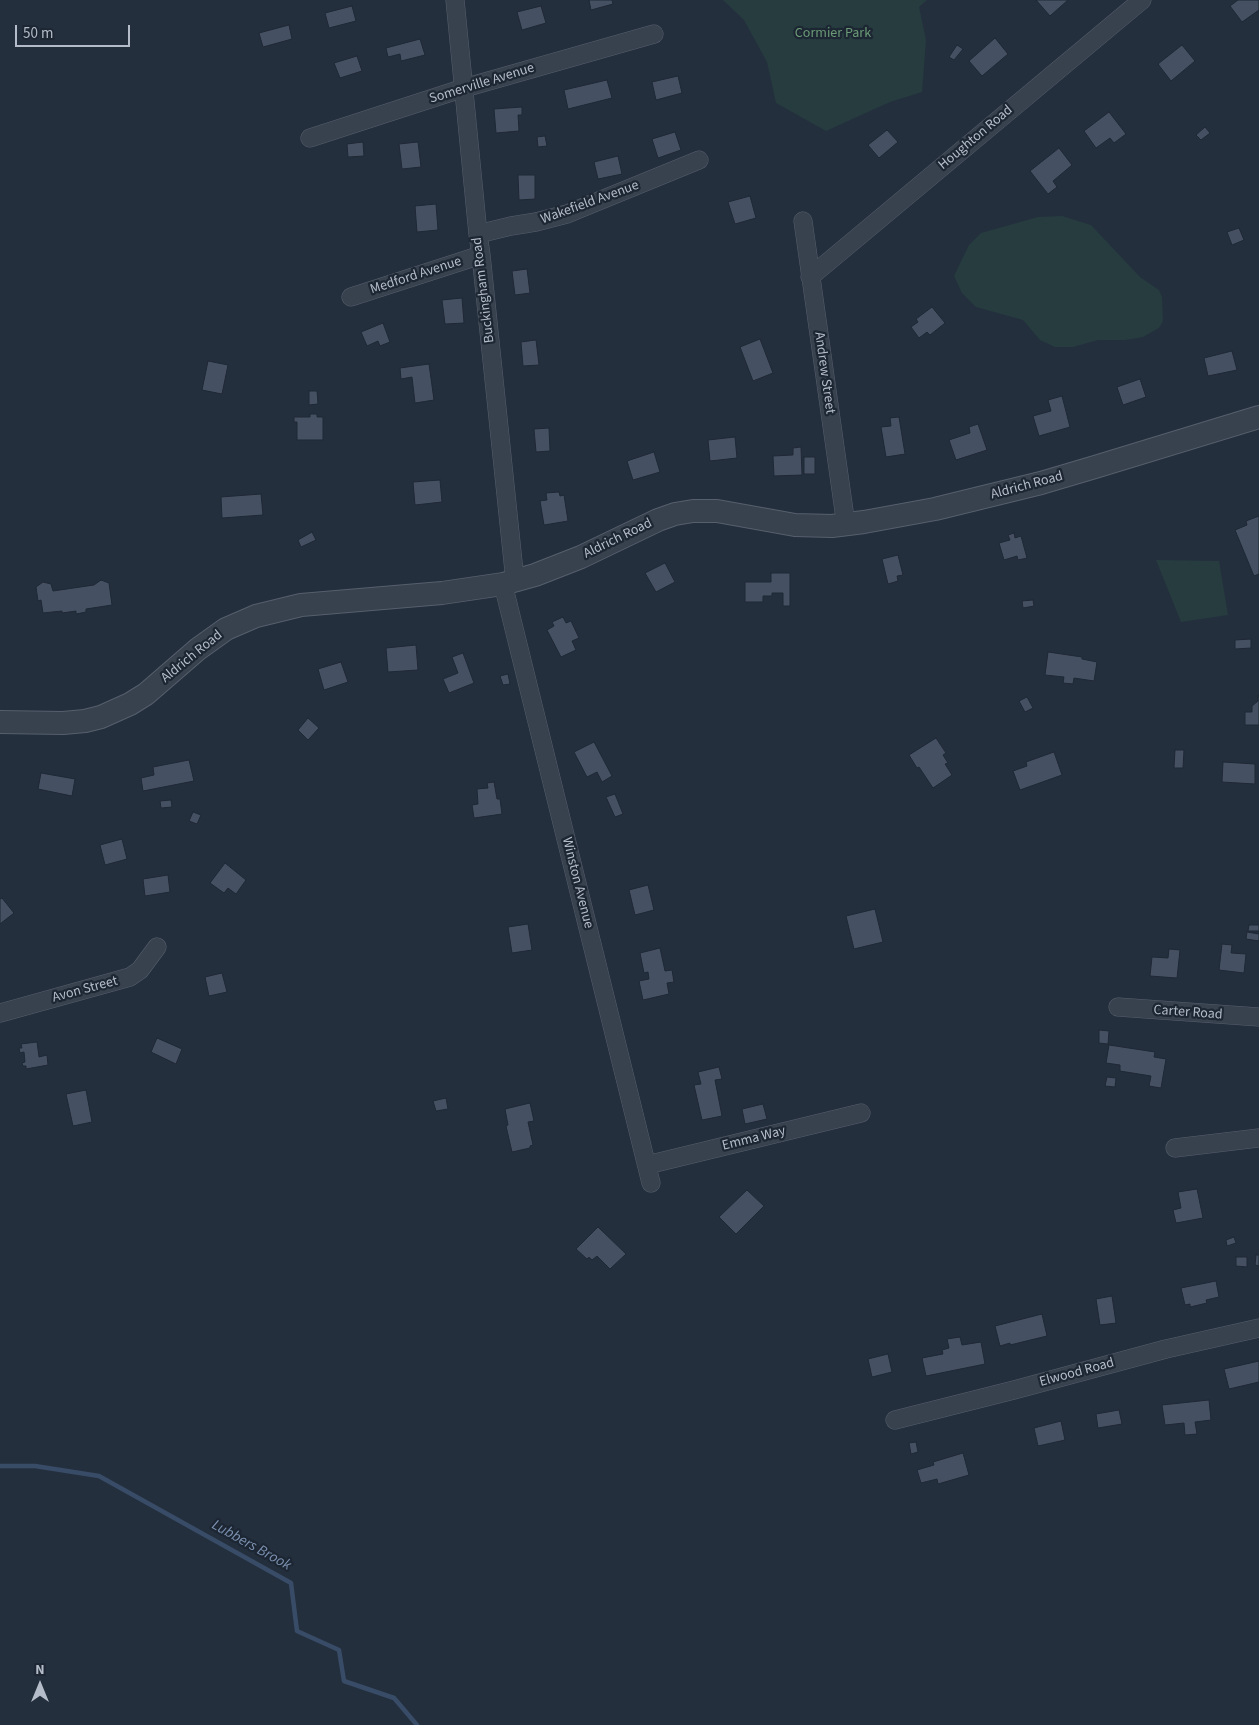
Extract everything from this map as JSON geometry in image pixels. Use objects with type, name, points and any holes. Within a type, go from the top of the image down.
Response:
[{"type":"street","name":"Buckingham Road","points":[[455,0],[481,255],[509,582]]},
{"type":"street","name":"Houghton Road","points":[[810,276],[1142,0]]},
{"type":"street","name":"Somerville Avenue","points":[[310,138],[464,88],[654,34]]},
{"type":"street","name":"Wakefield Avenue","points":[[478,234],[567,214],[699,160]]},
{"type":"street","name":"Andrew Street","points":[[803,221],[846,524]]},
{"type":"street","name":"Medford Avenue","points":[[351,297],[481,255]]},
{"type":"street","name":"Aldrich Road","points":[[0,722],[63,723],[101,717],[130,704],[146,694],[198,649],[226,629],[272,612],[301,606],[442,593],[509,582],[581,557],[658,520],[681,512],[711,510],[795,524],[846,524],[935,509],[997,494],[1095,468],[1259,417]]},
{"type":"street","name":"Winston Avenue","points":[[509,582],[651,1183]]},
{"type":"street","name":"Avon Street","points":[[0,1012],[130,977],[140,970],[157,947]]},
{"type":"street","name":"Carter Road","points":[[1118,1007],[1259,1018]]},
{"type":"street","name":"Emma Way","points":[[647,1165],[861,1113]]},
{"type":"street","points":[[1175,1148],[1259,1138]]},
{"type":"street","name":"Elwood Road","points":[[895,1420],[1166,1349],[1259,1328]]},
{"type":"green space","name":"Cormier Park","points":[[723,0],[927,0],[919,7],[926,40],[922,92],[890,102],[826,131],[776,103],[767,62],[744,20]]},
{"type":"green space","points":[[1062,216],[1091,225],[1140,277],[1159,290],[1162,297],[1163,321],[1159,328],[1143,337],[1125,340],[1098,340],[1073,347],[1055,347],[1040,340],[1023,320],[976,307],[962,293],[954,276],[969,245],[981,233],[1038,217]]},
{"type":"green space","points":[[1156,560],[1219,561],[1228,615],[1181,622]]},
{"type":"building","points":[[589,0],[612,0],[613,4],[591,10]]},
{"type":"building","points":[[1036,0],[1068,0],[1050,16]]},
{"type":"building","points":[[1238,0],[1259,0],[1259,10],[1242,22],[1230,6]]},
{"type":"building","points":[[352,6],[356,21],[329,28],[325,13]]},
{"type":"building","points":[[541,6],[546,23],[522,30],[517,12]]},
{"type":"building","points":[[289,25],[292,39],[263,47],[259,33]]},
{"type":"building","points":[[995,38],[1008,54],[982,76],[969,61]]},
{"type":"building","points":[[420,39],[425,55],[401,61],[400,54],[388,57],[386,48]]},
{"type":"building","points":[[957,45],[963,49],[954,60],[949,57]]},
{"type":"building","points":[[1182,45],[1195,61],[1171,81],[1158,64]]},
{"type":"building","points":[[357,56],[362,71],[340,78],[334,63]]},
{"type":"building","points":[[678,76],[682,93],[656,100],[652,82]]},
{"type":"building","points":[[607,80],[612,98],[568,109],[564,90]]},
{"type":"building","points":[[522,107],[522,115],[518,115],[519,131],[496,133],[494,109]]},
{"type":"building","points":[[1109,112],[1126,134],[1114,143],[1110,138],[1096,148],[1084,131]]},
{"type":"building","points":[[1205,127],[1210,133],[1201,140],[1196,135]]},
{"type":"building","points":[[887,130],[898,142],[879,158],[868,145]]},
{"type":"building","points":[[675,132],[681,150],[658,158],[652,139]]},
{"type":"building","points":[[545,136],[547,146],[538,147],[537,137]]},
{"type":"building","points":[[363,142],[364,156],[348,157],[347,144]]},
{"type":"building","points":[[418,142],[421,167],[402,169],[399,144]]},
{"type":"building","points":[[1059,148],[1072,165],[1053,181],[1057,187],[1048,194],[1030,171]]},
{"type":"building","points":[[618,156],[622,174],[598,179],[594,162]]},
{"type":"building","points":[[518,175],[535,175],[535,199],[519,200]]},
{"type":"building","points":[[750,196],[756,218],[735,224],[728,202]]},
{"type":"building","points":[[436,204],[438,230],[417,232],[415,206]]},
{"type":"building","points":[[1239,228],[1244,240],[1232,245],[1227,232]]},
{"type":"building","points":[[527,269],[530,293],[515,295],[512,271]]},
{"type":"building","points":[[462,298],[464,323],[445,324],[442,300]]},
{"type":"building","points":[[932,307],[945,323],[930,335],[927,332],[919,338],[911,327],[918,322],[916,319]]},
{"type":"building","points":[[383,323],[390,342],[380,346],[378,341],[367,346],[361,332]]},
{"type":"building","points":[[760,339],[773,373],[753,381],[740,347]]},
{"type":"building","points":[[536,340],[539,365],[523,366],[521,342]]},
{"type":"building","points":[[1232,351],[1237,370],[1208,376],[1204,358]]},
{"type":"building","points":[[208,361],[228,365],[222,394],[202,390]]},
{"type":"building","points":[[429,364],[434,400],[415,403],[412,377],[401,379],[400,368]]},
{"type":"building","points":[[1140,379],[1146,397],[1123,405],[1117,387]]},
{"type":"building","points":[[309,391],[317,391],[318,404],[309,405]]},
{"type":"building","points":[[1062,396],[1070,427],[1039,436],[1033,416],[1051,411],[1048,400]]},
{"type":"building","points":[[310,414],[317,414],[317,417],[323,417],[323,440],[297,440],[297,422],[294,422],[294,417],[310,417]]},
{"type":"building","points":[[899,417],[905,454],[886,457],[881,427],[891,426],[890,418]]},
{"type":"building","points":[[978,424],[987,450],[956,460],[949,440],[970,433],[969,427]]},
{"type":"building","points":[[549,428],[550,451],[536,452],[534,429]]},
{"type":"building","points":[[735,437],[737,458],[710,461],[708,440]]},
{"type":"building","points":[[801,447],[802,475],[774,476],[773,456],[793,455],[793,448]]},
{"type":"building","points":[[654,452],[660,472],[633,480],[627,461]]},
{"type":"building","points":[[804,457],[815,457],[815,474],[804,474]]},
{"type":"building","points":[[440,480],[442,502],[415,505],[413,482]]},
{"type":"building","points":[[559,492],[560,496],[564,495],[568,521],[544,525],[540,501],[547,500],[546,493]]},
{"type":"building","points":[[261,494],[263,515],[222,518],[221,497]]},
{"type":"building","points":[[1259,516],[1259,574],[1254,576],[1235,530],[1247,525],[1246,521]]},
{"type":"building","points":[[312,532],[316,540],[301,547],[298,540]]},
{"type":"building","points":[[1014,533],[1015,538],[1021,536],[1027,558],[1018,560],[1017,556],[1004,560],[999,543],[1010,540],[1008,535]]},
{"type":"building","points":[[898,555],[903,575],[897,576],[898,581],[888,584],[882,559]]},
{"type":"building","points":[[665,563],[675,582],[656,592],[645,573]]},
{"type":"building","points":[[771,573],[790,573],[790,606],[783,606],[783,593],[772,593],[772,596],[763,596],[763,602],[745,602],[745,582],[771,582]]},
{"type":"building","points":[[101,580],[109,583],[112,605],[86,609],[86,612],[76,614],[76,611],[43,613],[41,600],[38,601],[36,587],[43,582],[51,584],[53,591],[94,585]]},
{"type":"building","points":[[1033,600],[1034,606],[1023,608],[1022,601]]},
{"type":"building","points":[[563,617],[566,623],[571,621],[579,638],[572,641],[576,650],[561,657],[547,630],[554,626],[552,622]]},
{"type":"building","points":[[1251,639],[1251,648],[1235,649],[1235,640]]},
{"type":"building","points":[[416,645],[418,670],[388,672],[386,648]]},
{"type":"building","points":[[1048,652],[1082,657],[1082,659],[1097,662],[1094,681],[1074,678],[1073,684],[1063,683],[1064,677],[1045,675]]},
{"type":"building","points":[[463,653],[474,683],[449,693],[443,679],[458,673],[452,657]]},
{"type":"building","points":[[341,662],[348,682],[324,690],[318,669]]},
{"type":"building","points":[[508,674],[510,684],[503,685],[500,676]]},
{"type":"building","points":[[1258,696],[1259,725],[1245,725],[1245,712],[1252,712],[1252,706],[1258,701]]},
{"type":"building","points":[[1027,697],[1033,708],[1025,712],[1019,701]]},
{"type":"building","points":[[308,718],[319,728],[308,740],[298,730]]},
{"type":"building","points":[[936,738],[946,753],[943,755],[948,763],[945,764],[952,775],[933,788],[909,755]]},
{"type":"building","points":[[594,742],[612,776],[602,782],[597,772],[587,777],[574,752]]},
{"type":"building","points":[[1175,750],[1184,750],[1183,768],[1174,768]]},
{"type":"building","points":[[1054,752],[1062,775],[1020,790],[1013,771],[1027,766],[1026,762]]},
{"type":"building","points":[[189,760],[194,781],[143,791],[141,778],[154,775],[153,767]]},
{"type":"building","points":[[1223,762],[1255,764],[1255,784],[1222,782]]},
{"type":"building","points":[[41,773],[75,779],[72,796],[38,789]]},
{"type":"building","points":[[494,782],[497,799],[500,799],[502,814],[474,818],[472,805],[478,804],[477,789],[488,788],[487,783]]},
{"type":"building","points":[[615,794],[623,814],[615,817],[606,797]]},
{"type":"building","points":[[171,800],[172,807],[161,808],[160,801]]},
{"type":"building","points":[[193,812],[201,815],[197,824],[189,821]]},
{"type":"building","points":[[122,839],[127,859],[105,865],[100,845]]},
{"type":"building","points":[[225,863],[246,880],[236,894],[228,888],[224,893],[210,883]]},
{"type":"building","points":[[168,875],[170,892],[145,896],[143,879]]},
{"type":"building","points":[[648,885],[654,910],[635,915],[629,890]]},
{"type":"building","points":[[2,898],[14,913],[0,924],[0,899]]},
{"type":"building","points":[[875,909],[883,942],[854,949],[846,916]]},
{"type":"building","points":[[528,924],[532,950],[512,953],[508,927]]},
{"type":"building","points":[[1249,925],[1259,925],[1259,931],[1248,931]]},
{"type":"building","points":[[1247,932],[1259,934],[1259,941],[1246,939]]},
{"type":"building","points":[[1222,944],[1232,945],[1231,953],[1246,954],[1244,973],[1219,970]]},
{"type":"building","points":[[660,948],[665,971],[672,970],[674,982],[667,983],[669,994],[643,1000],[639,981],[649,979],[648,972],[644,973],[640,953]]},
{"type":"building","points":[[1169,949],[1180,950],[1177,978],[1150,976],[1152,957],[1168,958]]},
{"type":"building","points":[[222,973],[227,992],[209,996],[205,977]]},
{"type":"building","points":[[1099,1030],[1109,1031],[1108,1044],[1099,1043]]},
{"type":"building","points":[[157,1038],[182,1049],[176,1064],[151,1052]]},
{"type":"building","points":[[37,1042],[39,1057],[47,1055],[48,1065],[26,1069],[26,1066],[23,1066],[22,1063],[25,1062],[24,1052],[20,1053],[19,1048],[22,1048],[21,1044]]},
{"type":"building","points":[[1109,1045],[1155,1052],[1154,1057],[1166,1059],[1161,1088],[1149,1086],[1151,1076],[1120,1071],[1120,1065],[1106,1063]]},
{"type":"building","points":[[719,1067],[722,1079],[715,1080],[722,1116],[702,1120],[694,1085],[701,1084],[698,1072]]},
{"type":"building","points":[[1107,1077],[1116,1078],[1115,1087],[1105,1086]]},
{"type":"building","points":[[86,1090],[92,1122],[73,1126],[66,1094]]},
{"type":"building","points":[[446,1098],[448,1109],[436,1111],[433,1101]]},
{"type":"building","points":[[530,1103],[534,1121],[528,1122],[533,1145],[530,1148],[512,1152],[506,1126],[508,1125],[505,1109]]},
{"type":"building","points":[[763,1104],[767,1119],[745,1124],[742,1109]]},
{"type":"building","points":[[1197,1189],[1203,1218],[1176,1223],[1173,1210],[1181,1208],[1178,1192]]},
{"type":"building","points":[[747,1190],[764,1206],[736,1234],[719,1217]]},
{"type":"building","points":[[598,1227],[626,1254],[610,1269],[597,1256],[592,1260],[589,1257],[587,1259],[576,1249]]},
{"type":"building","points":[[1234,1237],[1236,1243],[1227,1246],[1226,1240]]},
{"type":"building","points":[[1256,1255],[1259,1255],[1259,1266],[1255,1265]]},
{"type":"building","points":[[1236,1257],[1247,1257],[1247,1267],[1236,1266]]},
{"type":"building","points":[[1216,1281],[1219,1297],[1206,1300],[1207,1303],[1190,1307],[1190,1304],[1185,1305],[1181,1288]]},
{"type":"building","points":[[1112,1296],[1116,1323],[1100,1325],[1096,1299]]},
{"type":"building","points":[[1042,1314],[1047,1336],[1000,1346],[995,1326]]},
{"type":"building","points":[[960,1337],[962,1345],[981,1342],[985,1364],[926,1376],[922,1358],[943,1354],[942,1350],[949,1348],[947,1339]]},
{"type":"building","points":[[888,1354],[892,1372],[872,1377],[868,1359]]},
{"type":"building","points":[[1259,1361],[1259,1382],[1229,1389],[1224,1369]]},
{"type":"building","points":[[1209,1400],[1211,1420],[1195,1422],[1197,1434],[1185,1435],[1184,1423],[1165,1425],[1162,1405]]},
{"type":"building","points":[[1119,1410],[1122,1424],[1098,1428],[1096,1414]]},
{"type":"building","points":[[1061,1421],[1065,1440],[1038,1446],[1034,1428]]},
{"type":"building","points":[[916,1442],[918,1452],[911,1454],[909,1443]]},
{"type":"building","points":[[963,1453],[969,1475],[938,1484],[937,1479],[921,1483],[917,1470],[934,1465],[933,1462]]},
{"type":"waterway","name":"Lubbers Brook","points":[[0,1466],[35,1466],[99,1476],[291,1583],[297,1631],[339,1650],[344,1681],[394,1698],[417,1725]]}]
